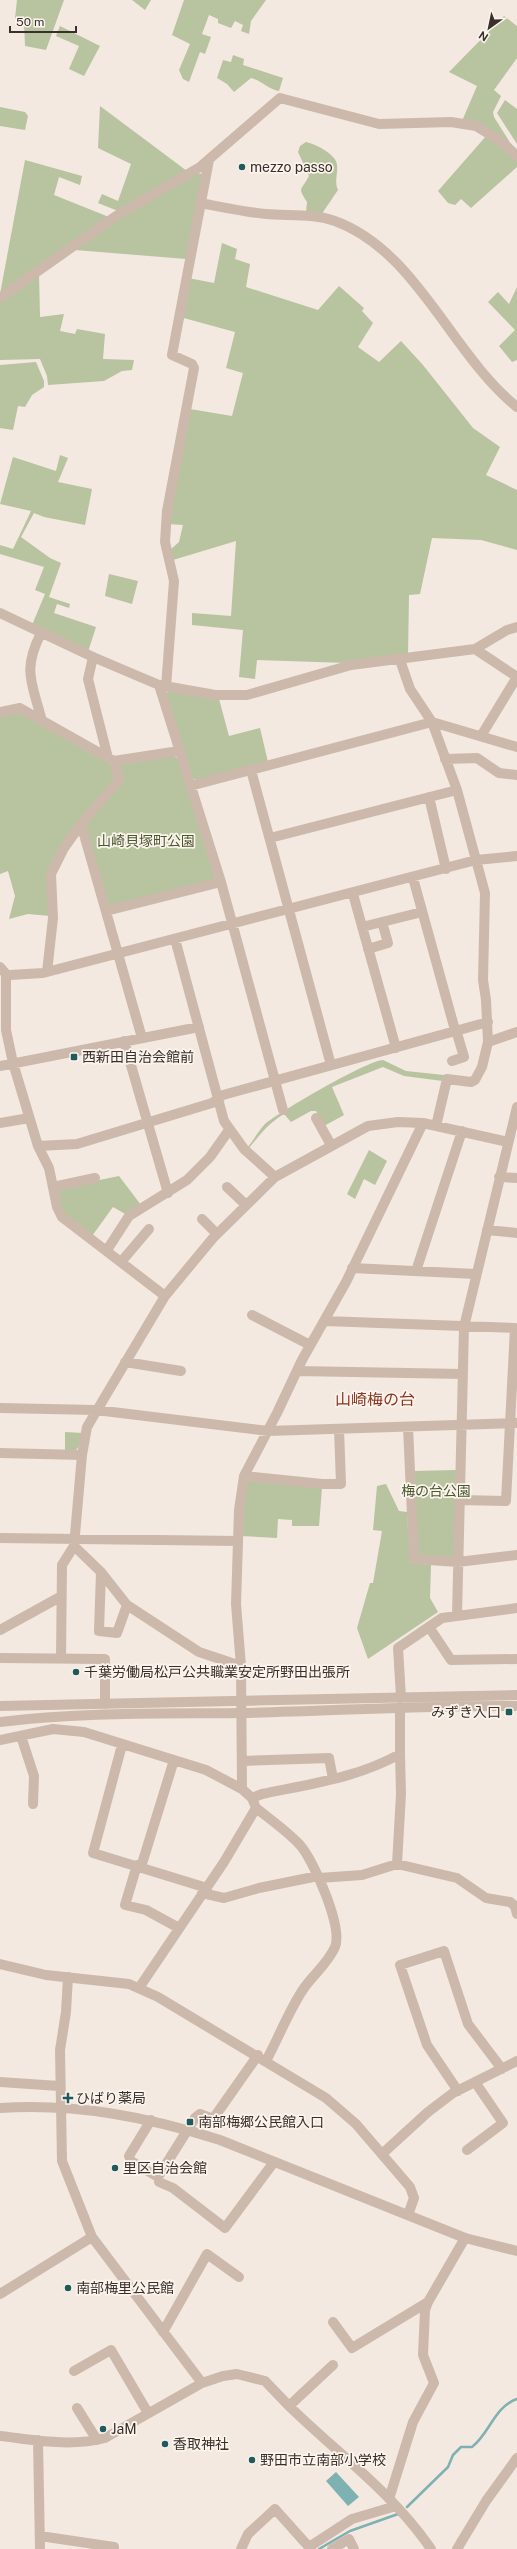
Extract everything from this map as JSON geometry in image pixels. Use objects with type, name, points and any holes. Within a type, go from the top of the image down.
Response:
[{"type":"street","points":[[0,298],[116,216],[200,167],[280,98],[379,124],[451,122],[476,126],[502,142],[517,156]]},
{"type":"street","points":[[209,160],[172,355],[192,364],[194,368],[166,511],[165,542],[174,581],[162,686],[179,751],[221,882],[283,1110]]},
{"type":"street","points":[[200,204],[266,214],[309,215],[333,220],[366,235],[399,266],[493,386],[517,407]]},
{"type":"street","points":[[0,613],[93,658],[162,686],[215,695],[247,695],[351,666],[475,649],[507,630],[517,627]]},
{"type":"street","points":[[41,633],[32,651],[29,668],[42,721]]},
{"type":"street","points":[[475,649],[517,677],[481,736]]},
{"type":"street","points":[[47,972],[53,918],[51,874],[81,824],[119,780],[111,759],[88,679],[93,658]]},
{"type":"street","points":[[400,660],[410,689],[432,722],[458,790],[485,893],[483,980],[488,1022],[488,1042],[482,1067],[475,1080],[471,1082],[447,1079],[436,1126]]},
{"type":"street","points":[[0,712],[20,708],[111,759],[179,751]]},
{"type":"street","points":[[190,786],[432,722],[517,747]]},
{"type":"street","points":[[445,759],[477,758],[499,774],[517,775]]},
{"type":"street","points":[[251,770],[332,1065]]},
{"type":"street","points":[[270,838],[458,790]]},
{"type":"street","points":[[428,797],[446,868]]},
{"type":"street","points":[[81,824],[142,1038]]},
{"type":"street","points":[[165,1296],[107,1250],[62,1217],[57,1207],[49,1168],[38,1146],[13,1063],[6,1030],[3,971],[47,972],[353,894],[476,860],[517,856]]},
{"type":"street","points":[[413,878],[464,1057],[452,1061]]},
{"type":"street","points":[[106,911],[221,882]]},
{"type":"street","points":[[353,894],[396,1048]]},
{"type":"street","points":[[362,927],[422,912]]},
{"type":"street","points":[[368,949],[388,943],[382,922]]},
{"type":"street","points":[[175,939],[224,1121],[244,1149],[275,1176]]},
{"type":"street","points":[[38,1146],[77,1144],[148,1123],[275,1081],[488,1022]]},
{"type":"street","points":[[0,1066],[199,1027]]},
{"type":"street","points":[[488,1042],[517,1032]]},
{"type":"street","points":[[124,1042],[168,1192]]},
{"type":"street","points":[[457,1616],[464,1327],[517,1107]]},
{"type":"street","points":[[0,1123],[29,1118]]},
{"type":"street","points":[[316,1118],[331,1145]]},
{"type":"street","points":[[61,1658],[60,1597],[62,1565],[75,1542],[82,1455],[87,1427],[165,1296],[217,1234],[275,1176],[368,1126],[398,1122],[422,1123],[508,1142]]},
{"type":"street","points":[[242,1790],[241,1666],[237,1630],[239,1510],[244,1476],[310,1345],[325,1321],[352,1268],[422,1123]]},
{"type":"street","points":[[107,1250],[129,1216],[168,1192],[200,1168],[229,1130]]},
{"type":"street","points":[[416,1272],[462,1131]]},
{"type":"street","points":[[499,1177],[517,1178]]},
{"type":"street","points":[[52,1187],[95,1178]]},
{"type":"street","points":[[227,1187],[246,1205]]},
{"type":"street","points":[[202,1219],[217,1234]]},
{"type":"street","points":[[121,1262],[149,1229]]},
{"type":"street","points":[[487,1230],[517,1233]]},
{"type":"street","points":[[352,1268],[476,1274]]},
{"type":"street","points":[[252,1316],[310,1345]]},
{"type":"street","points":[[325,1321],[515,1328],[514,1423],[506,1501],[460,1500]]},
{"type":"street","points":[[125,1362],[181,1371]]},
{"type":"street","points":[[297,1371],[463,1374]]},
{"type":"street","points":[[0,1408],[96,1410],[268,1431],[514,1423]]},
{"type":"street","points":[[408,1427],[414,1559],[458,1562],[517,1555]]},
{"type":"street","points":[[244,1476],[322,1484],[341,1484],[339,1429]]},
{"type":"street","points":[[0,1453],[82,1455]]},
{"type":"street","points":[[0,1538],[75,1542],[238,1541]]},
{"type":"street","points":[[75,1542],[127,1605],[199,1652],[241,1666]]},
{"type":"street","points":[[101,1572],[100,1631],[117,1633],[127,1605]]},
{"type":"street","points":[[0,1630],[60,1597]]},
{"type":"street","points":[[397,1864],[402,1794],[398,1648],[442,1618],[517,1608]]},
{"type":"street","points":[[429,1627],[451,1660],[517,1659]]},
{"type":"street","points":[[0,1658],[105,1659],[105,1704]]},
{"type":"street","points":[[0,1722],[52,1716],[126,1712],[242,1713],[517,1694]]},
{"type":"street","points":[[0,1706],[242,1700],[400,1702],[517,1706]]},
{"type":"street","points":[[52,1716],[52,1729]]},
{"type":"street","points":[[0,1740],[52,1729],[84,1732],[206,1770],[242,1790],[252,1798],[256,1808],[300,1846],[318,1877],[333,1920],[335,1945],[327,1961],[303,1989],[262,2058],[213,2119],[200,2114],[158,2177]]},
{"type":"street","points":[[21,1736],[34,1776],[33,1804]]},
{"type":"street","points":[[122,1745],[93,1853],[139,1866],[224,1898],[260,1888],[318,1877],[362,1874],[397,1864],[457,1878],[486,1898],[510,1902],[515,1906],[517,1914]]},
{"type":"street","points":[[252,1798],[262,1794],[355,1775],[378,1766],[400,1754]]},
{"type":"street","points":[[242,1760],[329,1758],[333,1779]]},
{"type":"street","points":[[174,1760],[125,1905],[146,1910],[179,1928]]},
{"type":"street","points":[[140,1988],[205,1891],[256,1808]]},
{"type":"street","points":[[458,2091],[427,2045],[400,1965],[444,1951],[468,2024],[502,2069]]},
{"type":"street","points":[[0,1964],[36,1973],[116,1981],[140,1988],[262,2058],[326,2098],[356,2124],[414,2193],[413,2204],[408,2215]]},
{"type":"street","points":[[68,1977],[66,2012],[60,2050],[59,2107],[62,2161],[92,2237],[202,2383]]},
{"type":"street","points":[[382,2154],[428,2112],[458,2091],[517,2061]]},
{"type":"street","points":[[0,2082],[59,2086]]},
{"type":"street","points":[[467,2150],[503,2123],[476,2082]]},
{"type":"street","points":[[0,2108],[59,2107],[100,2110],[151,2120],[189,2130],[465,2238],[517,2251]]},
{"type":"street","points":[[151,2120],[129,2156],[131,2161],[158,2177],[159,2182],[173,2188],[225,2228],[274,2162]]},
{"type":"street","points":[[1,2292],[92,2237]]},
{"type":"street","points":[[393,2502],[413,2422],[434,2383],[423,2355],[425,2310],[428,2302],[465,2238]]},
{"type":"street","points":[[163,2332],[207,2254],[239,2277]]},
{"type":"street","points":[[333,2322],[352,2348],[428,2302]]},
{"type":"street","points":[[74,2371],[112,2350],[148,2413]]},
{"type":"street","points":[[290,2406],[334,2365]]},
{"type":"street","points":[[0,2436],[72,2444],[97,2440],[105,2438],[202,2383],[236,2374],[265,2381],[393,2502],[414,2524],[431,2549]]},
{"type":"street","points":[[77,2408],[97,2440]]},
{"type":"street","points":[[38,2440],[40,2549]]},
{"type":"street","points":[[457,2549],[486,2501],[517,2458]]},
{"type":"street","points":[[241,2549],[248,2534],[275,2509],[310,2548],[352,2519],[393,2502]]},
{"type":"street","points":[[40,2536],[114,2547],[114,2549]]},
{"type":"street","points":[[332,2549],[349,2539],[354,2549]]},
{"type":"green space","points":[[17,0],[64,0],[46,50],[25,46],[24,22],[15,18]]},
{"type":"green space","points":[[132,0],[151,0],[145,10]]},
{"type":"green space","points":[[184,0],[266,0],[251,21],[249,34],[241,31],[243,25],[235,21],[231,28],[218,23],[218,19],[209,15],[202,34],[211,37],[205,54],[200,52],[189,82],[183,79],[179,70],[190,44],[172,35]]},
{"type":"green space","points":[[504,16],[517,26],[517,58],[494,90],[501,96],[493,112],[494,117],[514,149],[462,121],[477,86],[449,72]]},
{"type":"green space","points":[[60,26],[100,46],[84,76],[69,69],[79,46],[56,36]]},
{"type":"green space","points":[[233,55],[244,59],[243,65],[283,78],[279,91],[251,78],[234,92],[227,84],[217,78],[223,60],[231,62]]},
{"type":"green space","points":[[505,100],[517,109],[517,144],[497,113]]},
{"type":"green space","points":[[100,106],[187,171],[118,211],[98,203],[102,194],[118,201],[131,164],[98,148]]},
{"type":"green space","points":[[0,107],[25,112],[28,116],[25,130],[0,126]]},
{"type":"green space","points":[[487,135],[517,160],[517,167],[471,208],[461,199],[455,205],[448,203],[438,191]]},
{"type":"green space","points":[[306,142],[315,145],[330,154],[334,157],[337,165],[336,184],[338,190],[321,215],[306,212],[307,202],[301,191],[309,176],[298,152],[300,146]]},
{"type":"green space","points":[[25,160],[82,176],[80,185],[59,177],[54,195],[109,217],[0,294]]},
{"type":"green space","points":[[197,173],[202,174],[186,259],[75,250],[112,222]]},
{"type":"green space","points":[[222,243],[237,249],[235,259],[250,264],[246,287],[318,310],[339,286],[364,308],[362,311],[373,323],[358,347],[379,362],[401,341],[423,365],[473,428],[500,447],[486,475],[517,490],[517,550],[481,540],[432,538],[420,594],[409,595],[408,656],[347,663],[257,660],[255,679],[239,677],[243,630],[192,625],[192,613],[231,616],[236,541],[173,560],[170,550],[179,542],[183,525],[168,524],[190,409],[232,416],[243,373],[226,368],[235,332],[180,317],[188,278],[214,283]]},
{"type":"green space","points":[[39,273],[40,317],[64,314],[60,331],[75,334],[77,329],[105,334],[103,359],[134,360],[132,370],[122,371],[104,381],[48,385],[47,376],[40,359],[0,360],[0,303]]},
{"type":"green space","points":[[517,287],[517,360],[512,362],[499,346],[515,330],[488,302],[498,292],[509,304]]},
{"type":"green space","points":[[36,362],[44,381],[44,387],[32,395],[25,407],[18,406],[13,430],[0,428],[0,365]]},
{"type":"green space","points":[[60,455],[68,458],[58,482],[92,489],[85,525],[44,517],[34,513],[21,537],[50,558],[61,563],[49,597],[70,604],[69,608],[57,604],[54,613],[96,627],[88,652],[32,625],[45,594],[35,590],[44,567],[0,554],[0,545],[13,549],[31,511],[0,504],[13,457],[56,471]]},
{"type":"green space","points":[[109,574],[138,581],[132,604],[105,596]]},
{"type":"green space","points":[[168,691],[219,699],[229,736],[260,728],[268,762],[196,780],[192,778],[166,694]]},
{"type":"green space","points":[[20,713],[110,764],[116,777],[49,872],[50,916],[28,914],[9,919],[15,896],[8,871],[0,874],[0,716]]},
{"type":"green space","name":"山崎貝塚町公園","points":[[174,756],[178,759],[215,878],[213,881],[110,907],[106,905],[85,822],[122,781],[119,768],[121,764]]},
{"type":"green space","points":[[383,1060],[406,1071],[444,1075],[443,1081],[404,1076],[383,1067],[332,1087],[344,1115],[324,1126],[316,1111],[311,1111],[291,1122],[284,1114],[268,1126],[248,1149],[247,1148],[263,1126],[273,1118],[305,1098],[360,1068]]},
{"type":"green space","points":[[369,1150],[387,1161],[375,1185],[364,1179],[355,1199],[347,1194]]},
{"type":"green space","points":[[119,1176],[141,1205],[127,1215],[113,1207],[92,1236],[64,1216],[56,1189]]},
{"type":"green space","points":[[65,1432],[83,1433],[78,1447],[74,1451],[65,1452]]},
{"type":"green space","name":"梅の台公園","points":[[456,1470],[455,1556],[452,1558],[420,1555],[417,1553],[413,1471]]},
{"type":"green space","points":[[248,1481],[322,1488],[319,1526],[292,1526],[292,1520],[278,1519],[277,1538],[241,1536],[243,1494]]},
{"type":"green space","points":[[386,1484],[399,1511],[407,1512],[410,1563],[431,1565],[430,1598],[438,1612],[368,1659],[357,1628],[370,1583],[373,1583],[382,1531],[373,1530],[377,1486]]},
{"type":"water","points":[[336,2472],[359,2497],[348,2506],[326,2481]]},
{"type":"waterway","points":[[407,2507],[448,2467],[453,2455],[461,2447],[472,2447],[483,2435],[497,2414],[509,2403],[517,2399]]},
{"type":"waterway","points":[[319,2549],[350,2531],[398,2514]]},
{"type":"place","name":"mezzo passo","points":[[242,167]]},
{"type":"place","name":"西新田自治会館前","points":[[74,1057]]},
{"type":"place","name":"千葉労働局松戸公共職業安定所野田出張所","points":[[76,1672]]},
{"type":"place","name":"みずき入口","points":[[509,1712]]},
{"type":"place","name":"ひばり薬局","points":[[68,2098]]},
{"type":"place","name":"南部梅郷公民館入口","points":[[190,2122]]},
{"type":"place","name":"里区自治会館","points":[[115,2168]]},
{"type":"place","name":"南部梅里公民館","points":[[68,2288]]},
{"type":"place","name":"JaM","points":[[103,2429]]},
{"type":"place","name":"香取神社","points":[[165,2444]]},
{"type":"place","name":"野田市立南部小学校","points":[[252,2460]]},
{"type":"district","name":"山崎梅の台","points":[[375,1399]]}]
